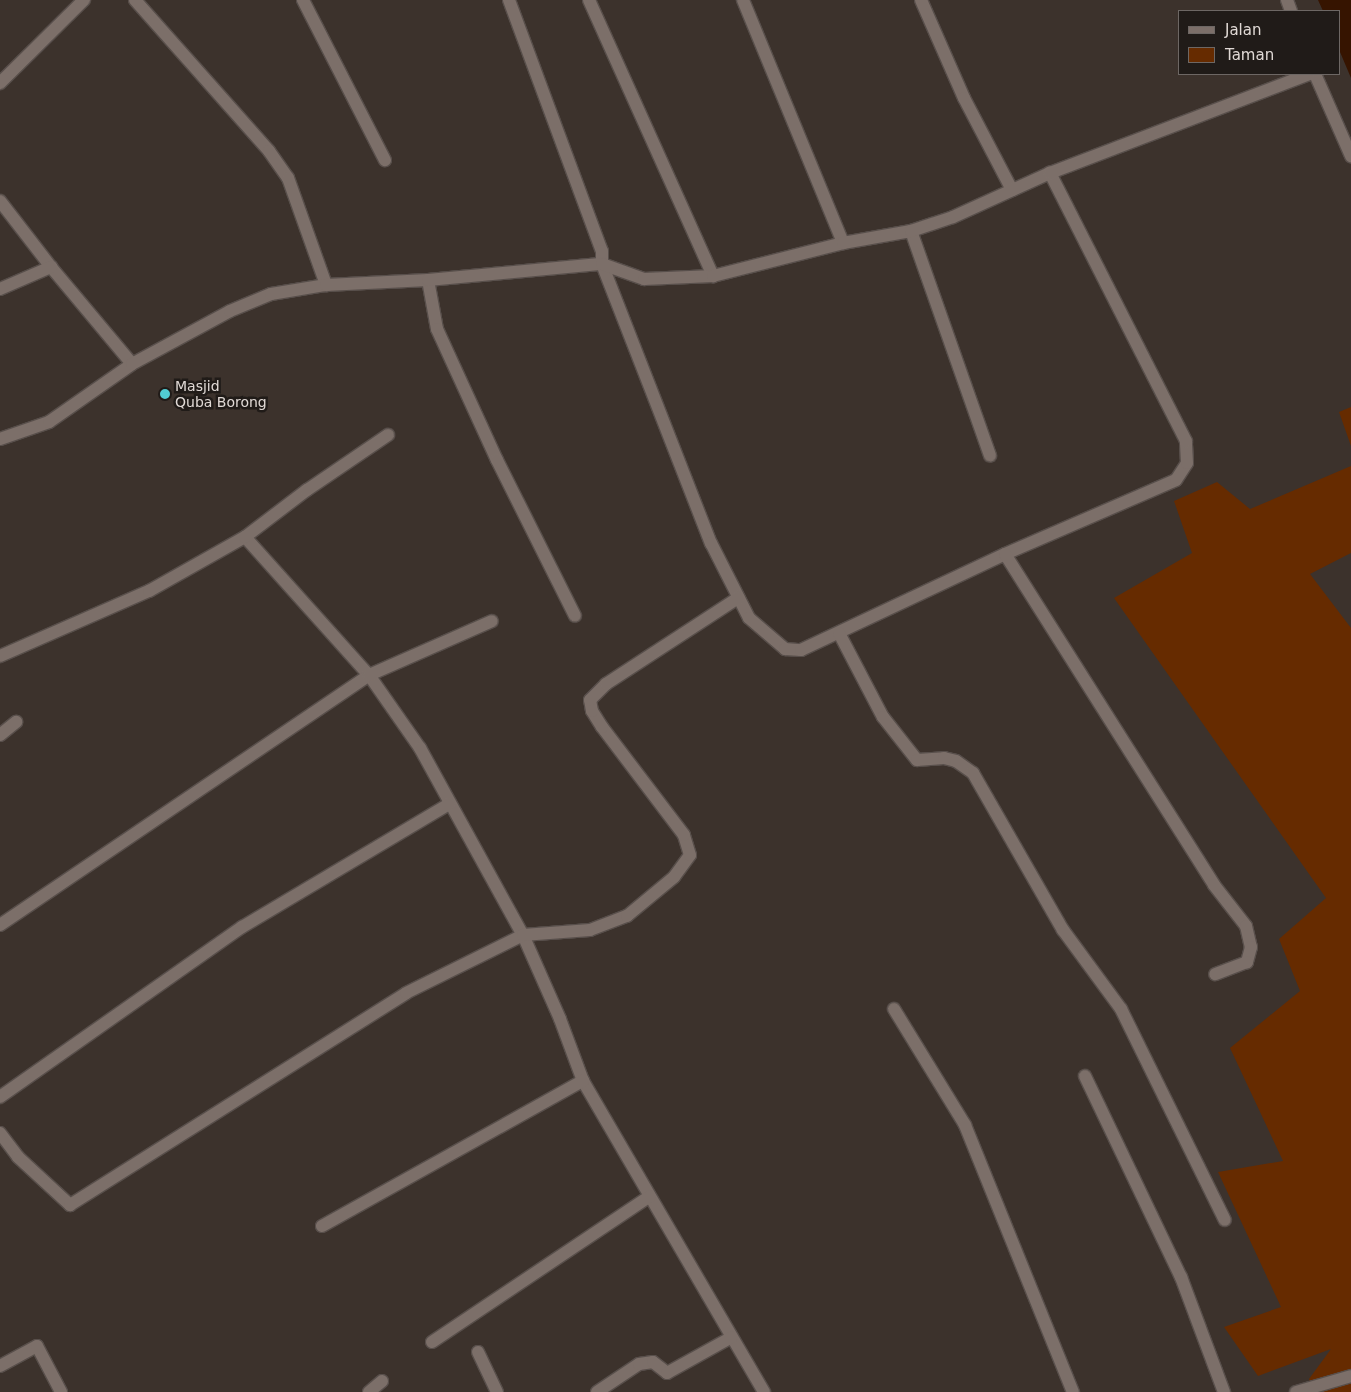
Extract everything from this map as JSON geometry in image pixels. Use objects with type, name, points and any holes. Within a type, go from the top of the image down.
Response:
[{"type":"street","points":[[0,83],[84,0]]},
{"type":"street","points":[[136,0],[269,151],[288,178],[326,285]]},
{"type":"street","points":[[303,0],[385,160]]},
{"type":"street","points":[[509,0],[602,251],[602,264],[711,542],[749,618],[785,649],[801,650],[1005,554],[1176,480],[1187,463],[1186,441],[1050,173]]},
{"type":"street","points":[[589,0],[713,276]]},
{"type":"street","points":[[743,0],[843,243]]},
{"type":"street","points":[[921,0],[964,98],[1012,190]]},
{"type":"street","points":[[0,439],[49,422],[132,364],[230,311],[272,294],[326,285],[428,280],[602,264],[644,279],[713,276],[843,243],[911,231],[953,217],[1050,173],[1306,75]]},
{"type":"street","points":[[1315,75],[1351,156]]},
{"type":"street","points":[[0,201],[51,267],[132,364]]},
{"type":"street","points":[[911,231],[990,454]]},
{"type":"street","points":[[0,289],[51,267]]},
{"type":"street","points":[[428,280],[440,336],[575,616]]},
{"type":"street","points":[[0,656],[150,591],[245,537],[307,490],[388,435]]},
{"type":"street","points":[[245,537],[369,675],[420,748],[449,804],[523,935],[560,1019],[583,1081],[764,1392]]},
{"type":"street","points":[[1005,554],[1214,886],[1246,926],[1251,947],[1247,962],[1215,974]]},
{"type":"street","points":[[0,1132],[18,1157],[70,1205],[406,993],[523,935],[590,930],[627,916],[674,877],[690,855],[684,834],[602,727],[592,711],[590,700],[606,684],[738,598]]},
{"type":"street","points":[[0,925],[369,675],[492,621]]},
{"type":"street","points":[[839,633],[882,717],[917,760],[956,761],[973,773],[1063,930],[1121,1009],[1226,1220]]},
{"type":"street","points":[[0,735],[16,722]]},
{"type":"street","points":[[0,1097],[242,927],[449,804]]},
{"type":"street","points":[[894,1009],[965,1125],[1073,1392]]},
{"type":"street","points":[[1086,1076],[1181,1277],[1224,1392]]},
{"type":"street","points":[[322,1226],[583,1081]]},
{"type":"street","points":[[432,1342],[650,1196]]},
{"type":"street","points":[[597,1392],[639,1364],[653,1362],[667,1373],[732,1337]]},
{"type":"street","points":[[0,1366],[37,1346],[61,1392]]},
{"type":"street","points":[[478,1352],[497,1392]]},
{"type":"street","points":[[1296,1392],[1351,1376]]},
{"type":"street","points":[[369,1392],[382,1381]]},
{"type":"green space","points":[[1351,407],[1351,446],[1339,412]]},
{"type":"green space","points":[[1351,466],[1351,553],[1310,574],[1351,628],[1351,1392],[1314,1392],[1309,1379],[1331,1349],[1258,1376],[1224,1327],[1281,1307],[1218,1172],[1283,1161],[1230,1048],[1300,991],[1279,939],[1326,898],[1114,598],[1192,553],[1174,501],[1217,482],[1250,509]]},
{"type":"shaded area","points":[[1318,0],[1351,0],[1351,78],[1341,54],[1341,10],[1323,10]]},
{"type":"place","name":"Masjid Quba Borong","points":[[165,394]]}]
